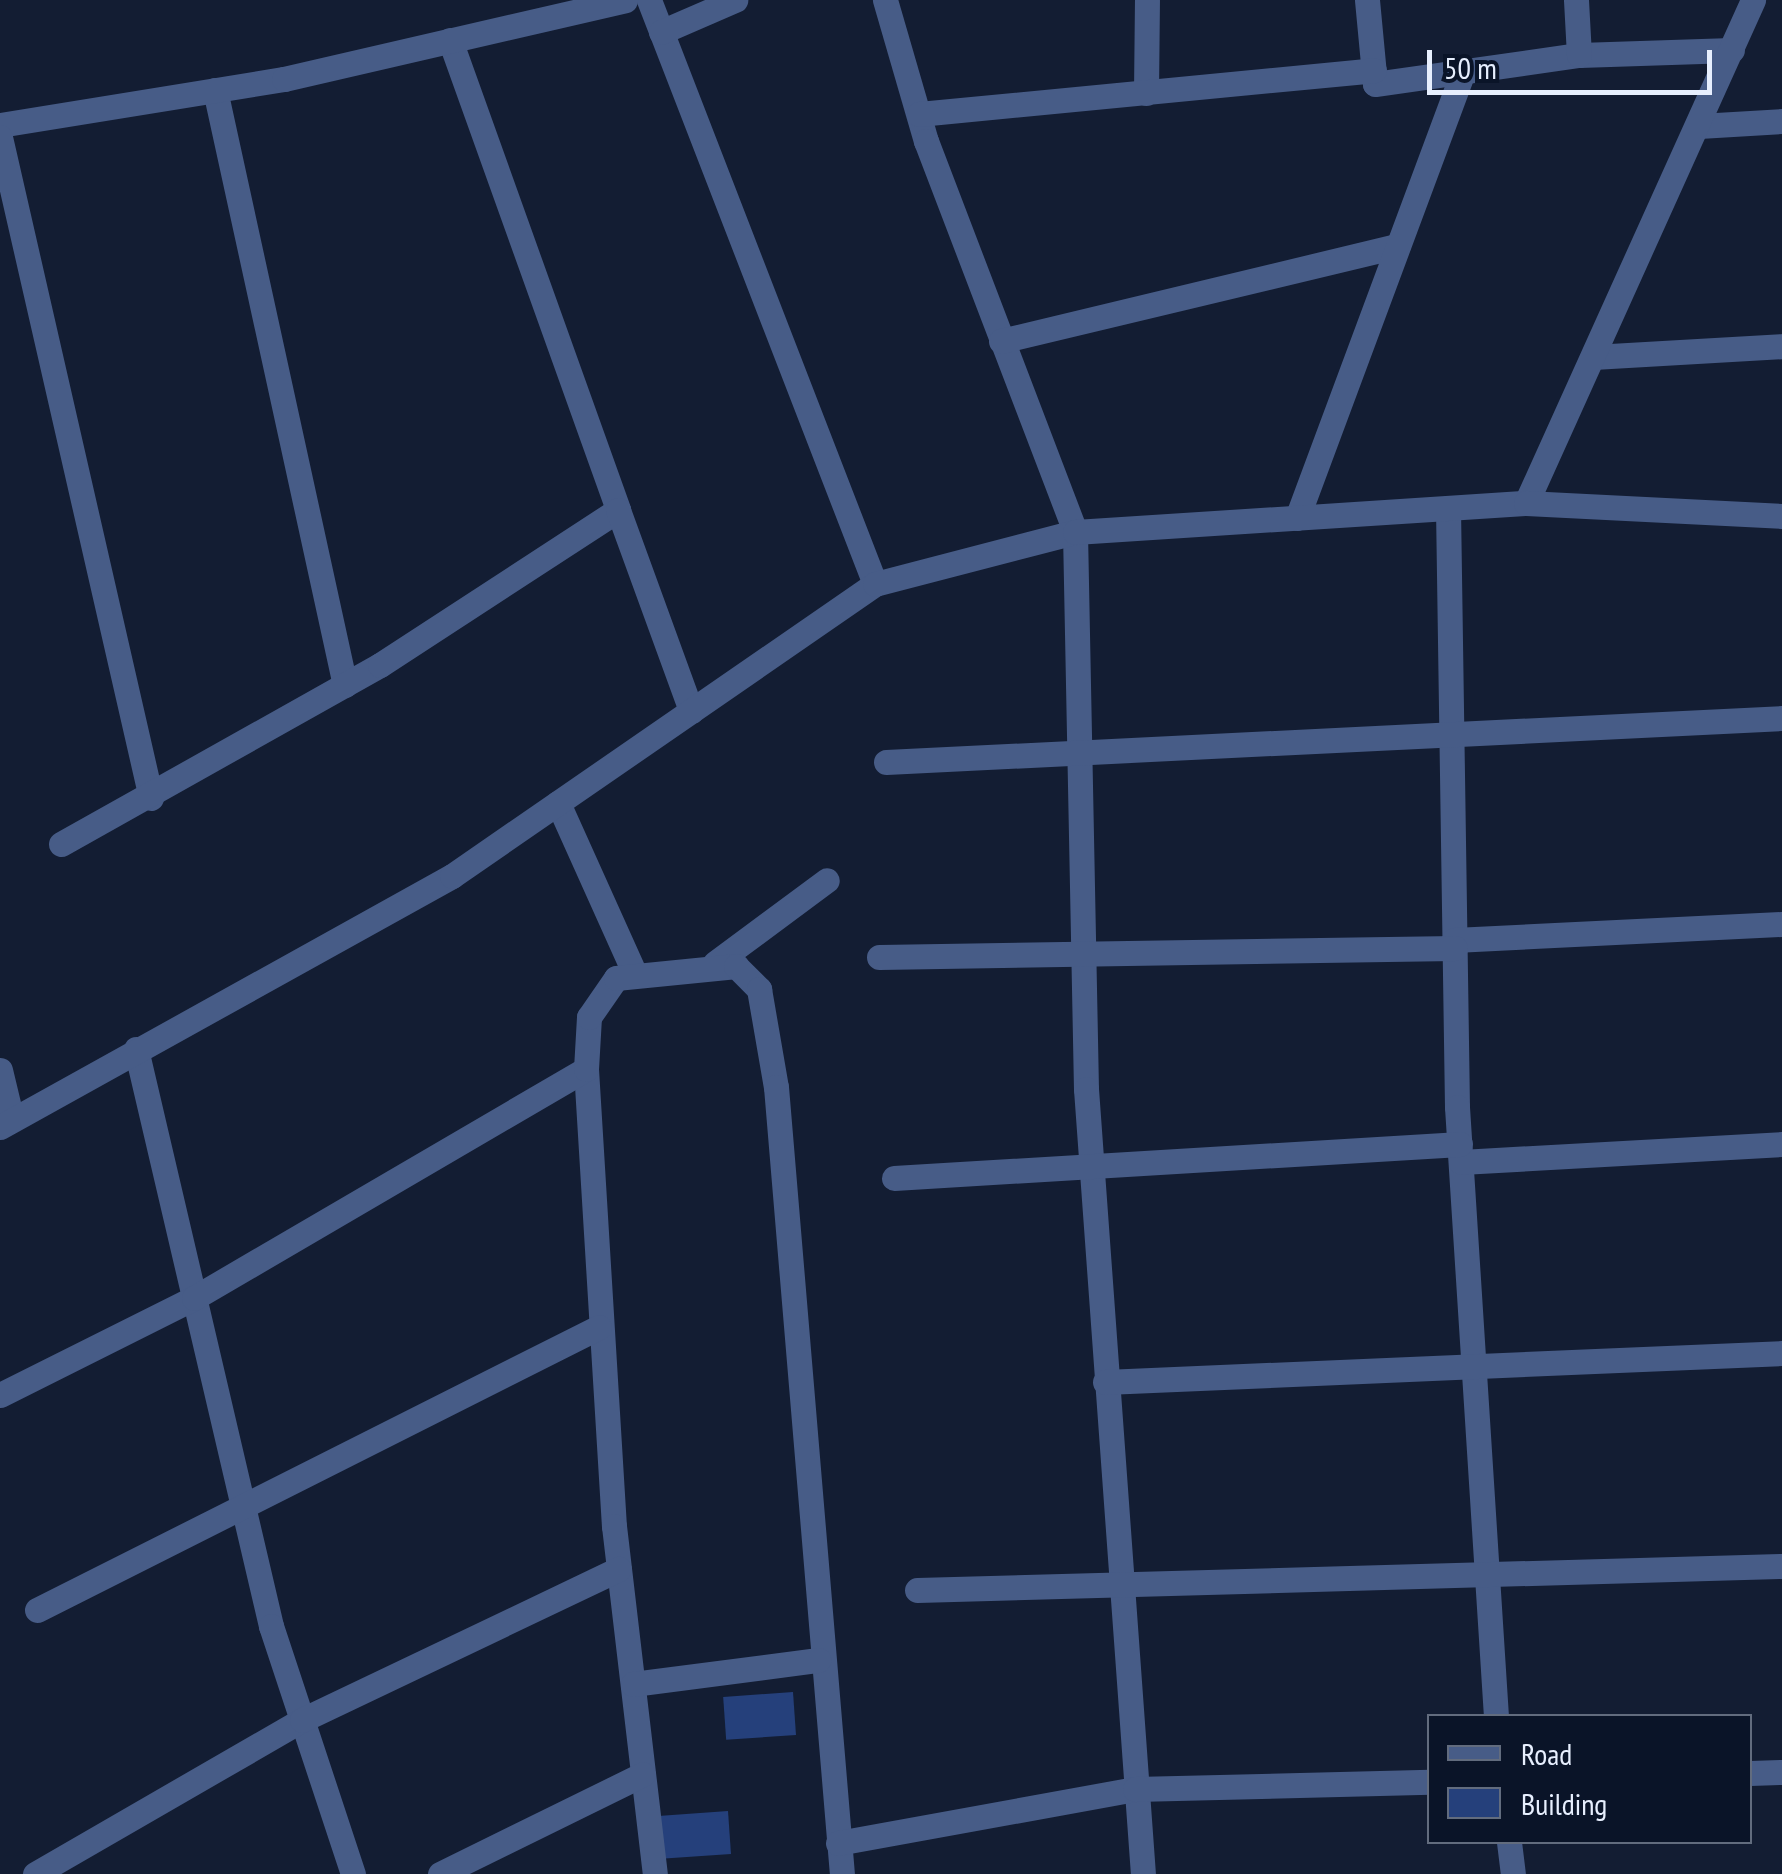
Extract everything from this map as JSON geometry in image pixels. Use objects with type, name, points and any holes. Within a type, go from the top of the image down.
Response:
[{"type":"street","points":[[0,126],[215,90],[624,0]]},
{"type":"street","points":[[649,0],[875,584]]},
{"type":"street","points":[[661,32],[735,0]]},
{"type":"street","points":[[885,0],[919,114],[1075,532],[1092,1161],[1118,1584],[1143,1874]]},
{"type":"street","points":[[1146,92],[1147,0]]},
{"type":"street","points":[[1367,0],[1376,84],[1579,54],[1732,50]]},
{"type":"street","points":[[1576,0],[1579,54]]},
{"type":"street","points":[[1526,503],[1753,0]]},
{"type":"street","points":[[450,40],[691,711]]},
{"type":"street","points":[[919,114],[1374,70]]},
{"type":"street","points":[[1297,518],[1463,72]]},
{"type":"street","points":[[215,90],[345,686]]},
{"type":"street","points":[[1699,126],[1782,121]]},
{"type":"street","points":[[0,137],[151,798]]},
{"type":"street","points":[[1001,340],[1398,246]]},
{"type":"street","points":[[1594,358],[1782,346]]},
{"type":"street","points":[[0,1070],[6,1124],[136,1048],[452,876],[875,584],[1075,532],[1526,503],[1782,516]]},
{"type":"street","points":[[1448,508],[1460,1153],[1496,1714]]},
{"type":"street","points":[[61,844],[151,798],[345,686],[618,510]]},
{"type":"street","points":[[886,762],[1079,748],[1452,737],[1782,718]]},
{"type":"street","points":[[558,802],[635,974]]},
{"type":"street","points":[[714,963],[826,880]]},
{"type":"street","points":[[880,957],[1454,944],[1782,924]]},
{"type":"street","points":[[655,1874],[619,1569],[599,1326],[586,1070],[597,995],[635,974],[714,963],[736,966],[760,989],[776,1087],[818,1660],[842,1874]]},
{"type":"street","points":[[136,1048],[242,1505],[302,1720],[352,1874]]},
{"type":"street","points":[[0,1394],[194,1298],[586,1070]]},
{"type":"street","points":[[894,1178],[1092,1161],[1782,1144]]},
{"type":"street","points":[[38,1610],[599,1326]]},
{"type":"street","points":[[1105,1382],[1782,1353]]},
{"type":"street","points":[[917,1590],[1782,1566]]},
{"type":"street","points":[[35,1874],[302,1720],[619,1569]]},
{"type":"street","points":[[632,1684],[818,1660]]},
{"type":"street","points":[[1752,1773],[1782,1772]]},
{"type":"street","points":[[440,1874],[643,1774]]},
{"type":"street","points":[[838,1843],[1135,1789],[1427,1782]]},
{"type":"street","points":[[1509,1844],[1513,1874]]},
{"type":"building","points":[[793,1692],[796,1735],[726,1740],[723,1697]]},
{"type":"building","points":[[728,1811],[731,1854],[661,1859],[658,1816]]}]
